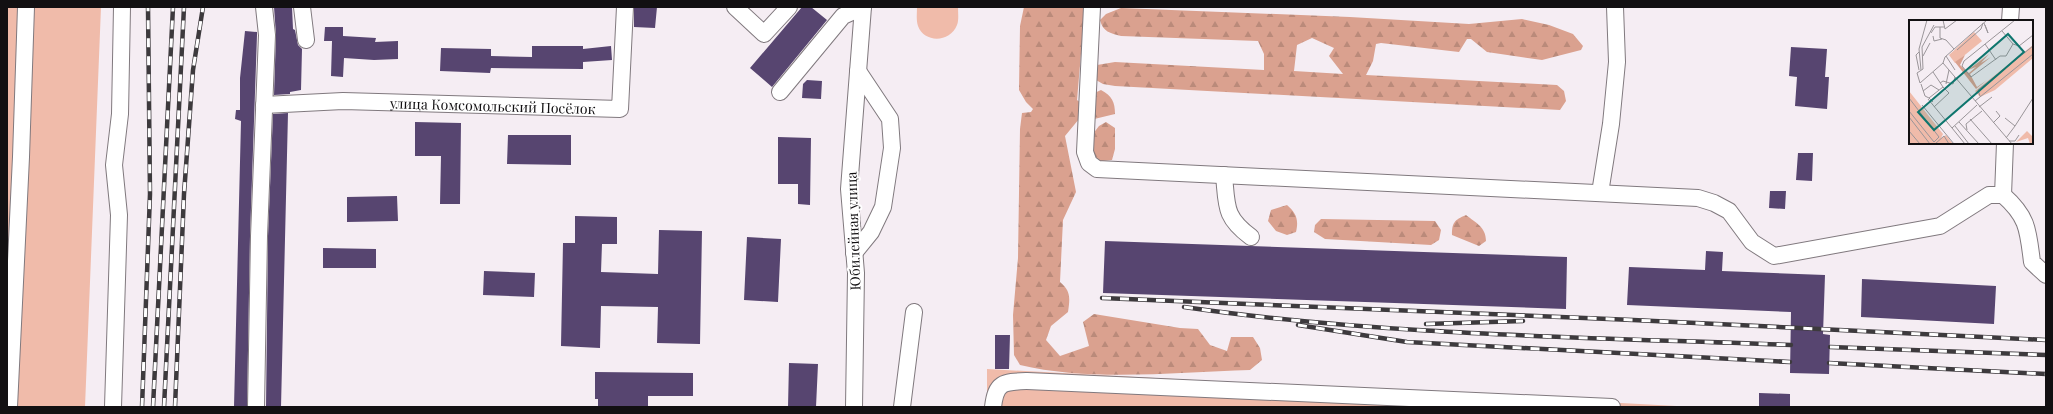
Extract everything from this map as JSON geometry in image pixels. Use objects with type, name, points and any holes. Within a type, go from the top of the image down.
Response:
[{"type":"street","points":[[9,407],[21,157],[26,7]]},
{"type":"street","points":[[113,407],[119,215],[114,165],[120,114],[122,7]]},
{"type":"street","points":[[256,407],[266,35],[264,7]]},
{"type":"street","points":[[302,7],[306,40]]},
{"type":"street","name":"улица Комсомольский Посёлок","points":[[264,105],[343,101],[620,109],[625,7]]},
{"type":"street","points":[[734,7],[764,34],[789,7]]},
{"type":"street","points":[[780,92],[843,16],[863,7]]},
{"type":"street","name":"Юбилейная улица","points":[[854,407],[856,273],[849,189],[863,7]]},
{"type":"street","points":[[1092,7],[1085,152],[1089,163],[1097,169],[1698,198],[1714,202],[1729,211],[1752,242],[1774,256],[1940,226],[1989,195],[2003,195],[2017,208],[2028,231],[2032,262],[2046,275]]},
{"type":"street","points":[[1600,193],[1611,124],[1617,62],[1615,7]]},
{"type":"street","points":[[2010,20],[2011,7]]},
{"type":"street","points":[[854,253],[871,232],[883,207],[892,148],[890,119],[858,71]]},
{"type":"street","points":[[2003,195],[2005,144]]},
{"type":"street","points":[[1224,175],[1227,210],[1236,226],[1251,237]]},
{"type":"street","points":[[902,407],[914,312]]},
{"type":"street","points":[[993,407],[995,392],[1000,386],[1009,382],[1026,381],[1612,407]]},
{"type":"shaded area","points":[[7,7],[101,7],[85,407],[7,407]]},
{"type":"shaded area","points":[[917,7],[958,7],[957,25],[954,31],[943,38],[937,39],[926,36],[921,32],[918,26]]},
{"type":"shaded area","points":[[987,369],[1695,407],[987,407]]},
{"type":"green space","points":[[1024,7],[1085,7],[1077,100],[1081,103],[1090,95],[1101,90],[1110,97],[1115,110],[1115,114],[1086,121],[1079,119],[1065,136],[1076,192],[1063,220],[1060,282],[1064,285],[1068,292],[1069,303],[1068,312],[1051,326],[1046,340],[1060,356],[1089,346],[1083,322],[1094,314],[1180,328],[1198,329],[1210,345],[1227,351],[1231,337],[1253,337],[1260,348],[1262,360],[1250,370],[1105,375],[1047,370],[1020,365],[1014,355],[1013,315],[1018,258],[1020,129],[1022,113],[1031,112],[1033,109],[1026,102],[1019,90],[1020,26]]},
{"type":"green space","points":[[1121,8],[1350,17],[1469,24],[1522,19],[1549,25],[1573,34],[1583,46],[1581,50],[1542,60],[1487,52],[1471,39],[1467,39],[1459,52],[1381,43],[1376,44],[1373,61],[1366,75],[1557,85],[1564,91],[1566,101],[1560,110],[1115,86],[1103,84],[1096,80],[1097,65],[1115,62],[1264,70],[1264,54],[1258,41],[1121,36],[1105,30],[1100,20],[1106,14]],"holes":[[[1312,38],[1334,48],[1329,56],[1343,74],[1294,71],[1297,45]]]},
{"type":"green space","points":[[1106,122],[1115,128],[1115,149],[1112,160],[1094,162],[1089,139],[1099,126]]},
{"type":"green space","points":[[1287,205],[1295,214],[1297,223],[1296,232],[1287,235],[1276,231],[1268,221],[1271,210]]},
{"type":"green space","points":[[1466,215],[1480,226],[1486,236],[1486,241],[1479,246],[1452,235],[1454,222]]},
{"type":"green space","points":[[1321,219],[1435,221],[1441,230],[1439,240],[1431,245],[1325,239],[1314,232],[1315,225]]},
{"type":"building","points":[[274,7],[292,7],[293,29],[295,30],[298,45],[302,49],[301,90],[290,92],[290,94],[274,95],[276,35]]},
{"type":"building","points":[[634,7],[657,7],[655,28],[634,27]]},
{"type":"building","points":[[802,7],[811,7],[827,20],[772,87],[750,68]]},
{"type":"building","points":[[325,27],[343,27],[343,36],[376,38],[375,42],[398,41],[398,59],[374,60],[344,58],[343,77],[331,76],[332,41],[324,41]]},
{"type":"building","points":[[245,31],[257,32],[250,236],[247,407],[234,407],[241,121],[235,119],[236,110],[240,110],[240,78]]},
{"type":"building","points":[[532,46],[583,46],[583,49],[611,46],[612,60],[583,62],[583,69],[491,68],[490,73],[440,71],[441,48],[491,49],[491,56],[532,57]]},
{"type":"building","points":[[1791,47],[1827,49],[1825,77],[1829,77],[1827,109],[1795,106],[1797,77],[1789,76]]},
{"type":"building","points":[[807,80],[822,81],[821,99],[802,98],[803,84]]},
{"type":"building","points":[[288,113],[281,407],[266,407],[268,236],[273,114]]},
{"type":"building","points":[[415,122],[461,123],[460,204],[440,204],[441,156],[415,156]]},
{"type":"building","points":[[508,135],[571,135],[571,165],[507,164]]},
{"type":"building","points":[[778,137],[811,138],[810,205],[798,204],[798,184],[778,184]]},
{"type":"building","points":[[1798,153],[1813,153],[1812,181],[1796,180]]},
{"type":"building","points":[[1770,191],[1786,191],[1785,209],[1769,208]]},
{"type":"building","points":[[397,196],[398,221],[347,222],[347,197]]},
{"type":"building","points":[[575,216],[617,217],[617,244],[602,244],[601,272],[658,274],[659,230],[702,231],[700,344],[657,343],[658,307],[601,306],[600,348],[561,346],[563,243],[575,243]]},
{"type":"building","points":[[747,237],[781,239],[778,302],[744,300]]},
{"type":"building","points":[[1105,241],[1567,257],[1566,309],[1103,293]]},
{"type":"building","points":[[323,248],[376,249],[376,268],[323,268]]},
{"type":"building","points":[[1706,251],[1723,252],[1722,271],[1825,275],[1823,334],[1830,335],[1829,374],[1790,373],[1791,312],[1627,305],[1629,267],[1705,270]]},
{"type":"building","points":[[484,271],[535,273],[534,297],[483,295]]},
{"type":"building","points":[[1862,279],[1996,286],[1994,324],[1861,317]]},
{"type":"building","points":[[995,335],[1010,335],[1009,369],[995,369]]},
{"type":"building","points":[[789,363],[818,364],[816,407],[788,407]]},
{"type":"building","points":[[595,372],[693,373],[693,396],[648,396],[648,407],[598,407],[598,399],[595,399]]},
{"type":"building","points":[[1759,393],[1790,394],[1790,407],[1759,407]]},
{"type":"railway","points":[[142,407],[150,194],[148,7]]},
{"type":"railway","points":[[153,407],[173,7]]},
{"type":"railway","points":[[164,407],[184,7]]},
{"type":"railway","points":[[175,407],[184,194],[193,70],[203,7]]},
{"type":"railway","points":[[1102,298],[1633,320],[2046,340]]},
{"type":"railway","points":[[1184,307],[1260,317],[1411,330],[1791,345]]},
{"type":"railway","points":[[1426,324],[1523,321]]},
{"type":"railway","points":[[1298,325],[1407,342],[1790,362]]},
{"type":"railway","points":[[1830,347],[2046,355]]},
{"type":"railway","points":[[1829,363],[2046,374]]}]
